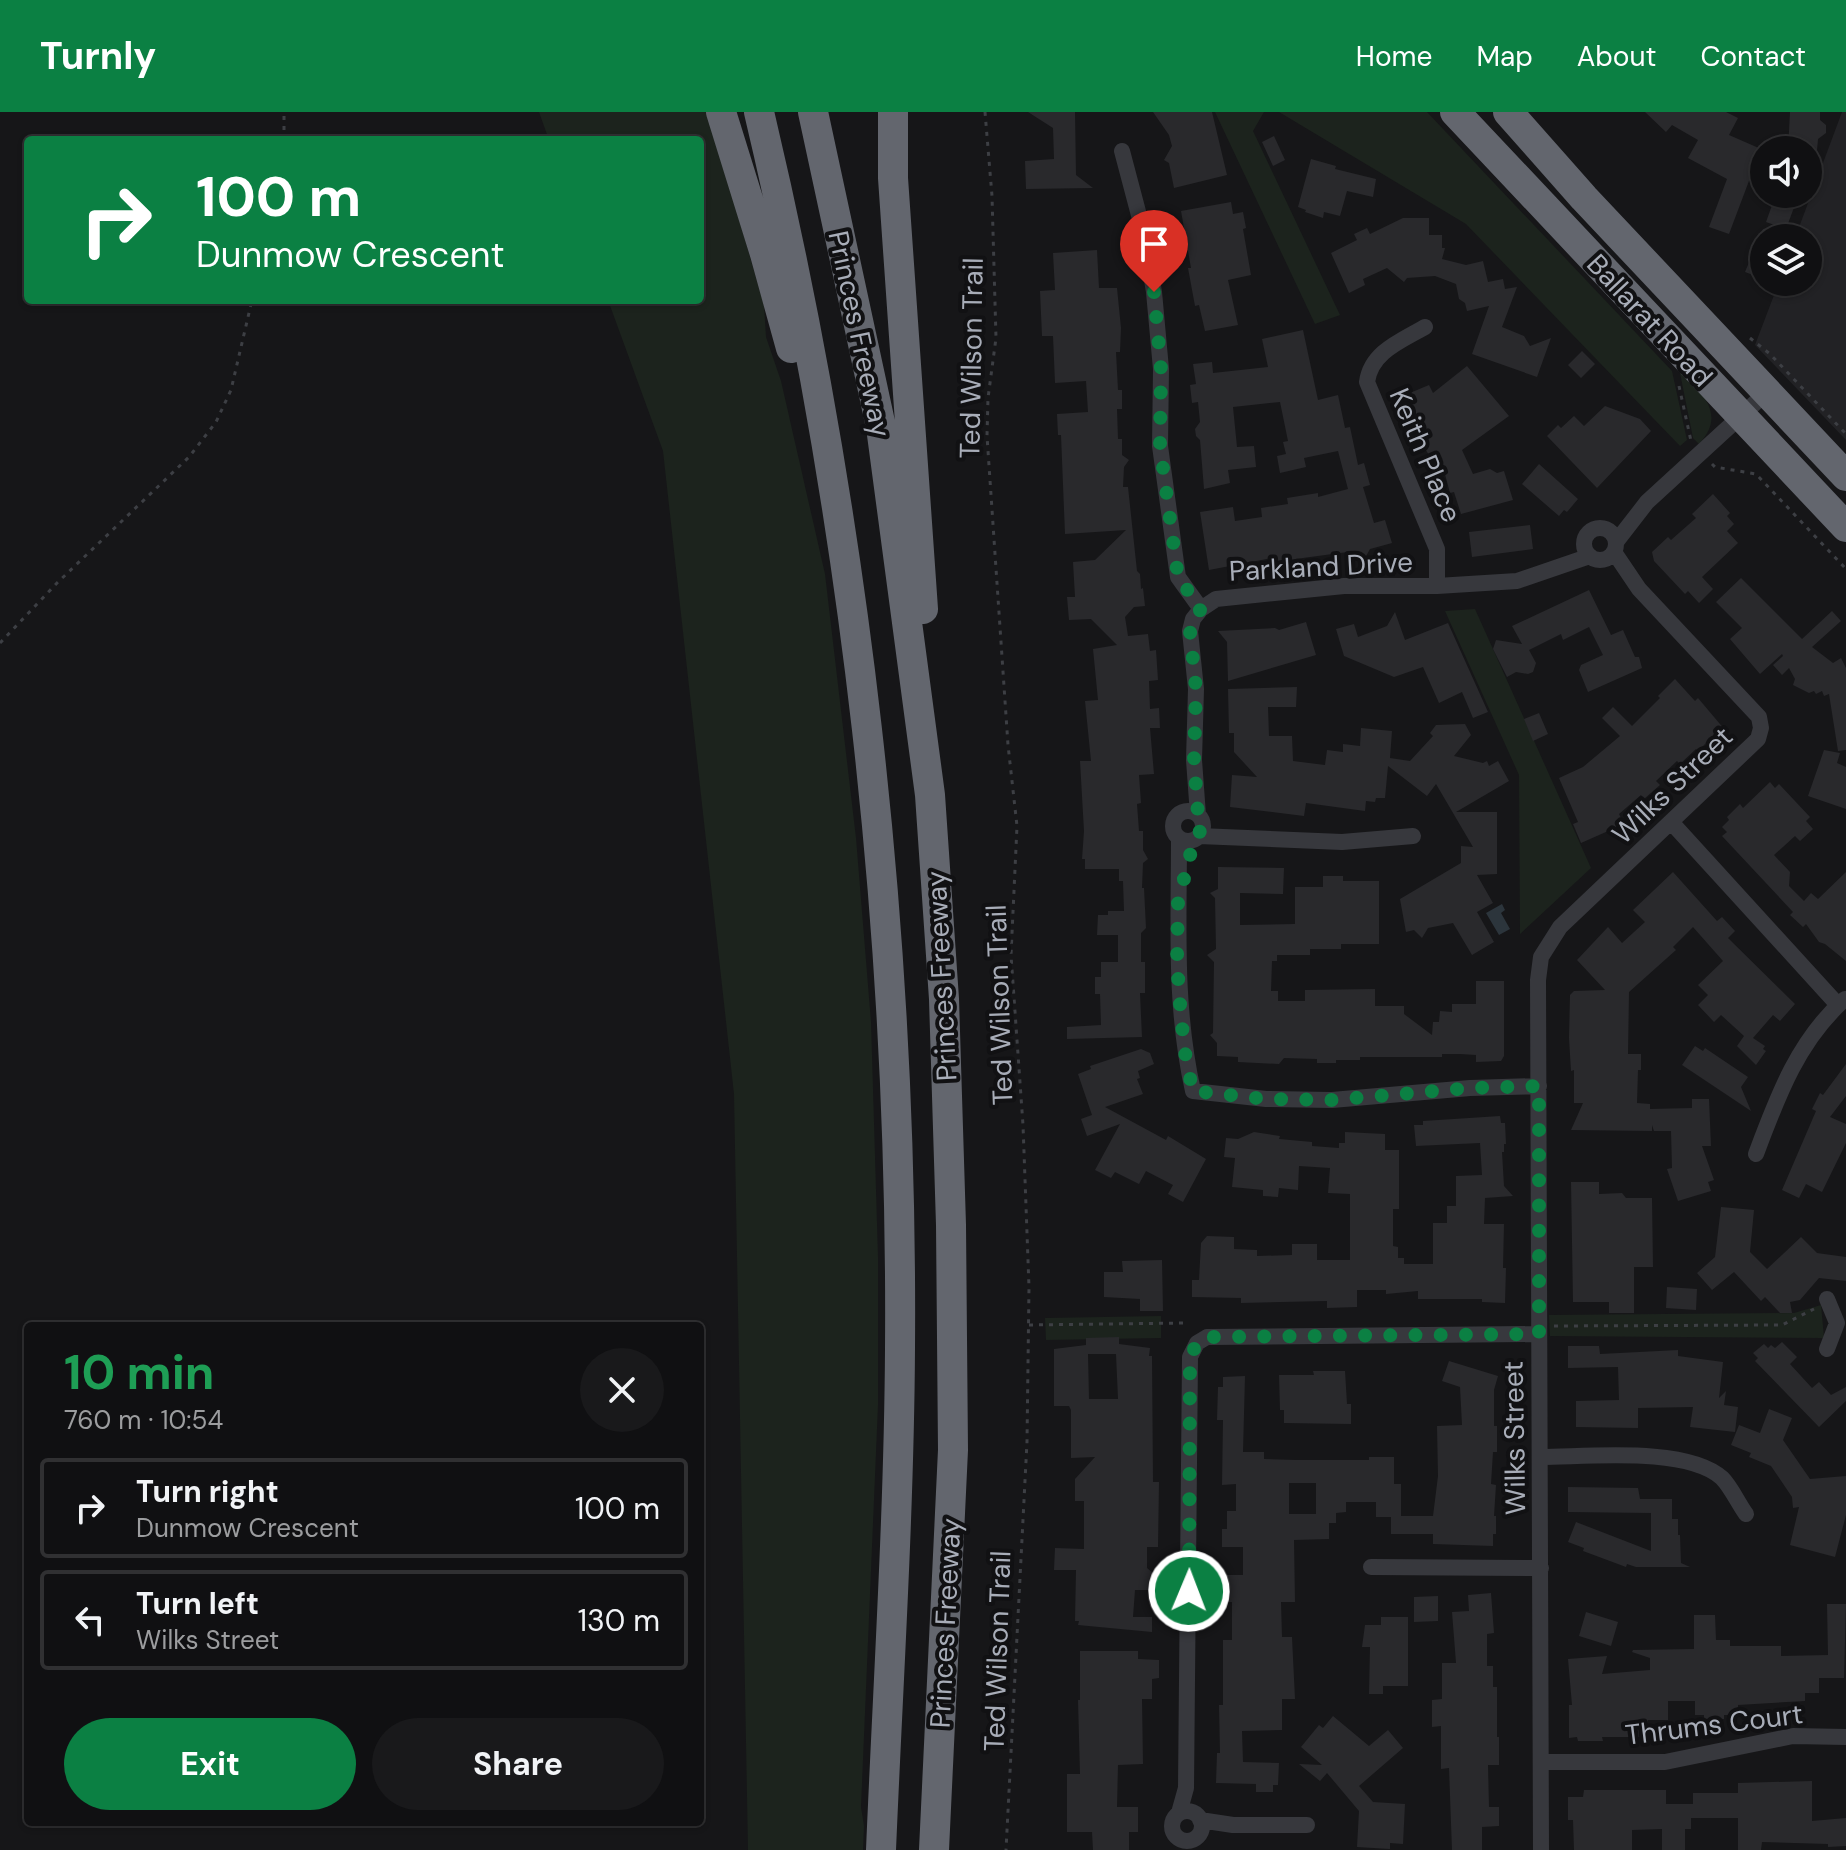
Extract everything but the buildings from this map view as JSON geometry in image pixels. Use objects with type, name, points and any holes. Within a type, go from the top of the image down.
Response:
[{"type":"highway","points":[[721,112],[770,269],[811,424],[848,583]]},
{"type":"highway","name":"Princes Freeway","points":[[759,112],[785,222],[848,583],[872,770],[889,963],[900,1349],[881,1850]]},
{"type":"highway","name":"Princes Freeway","points":[[813,112],[881,427],[930,795],[944,999],[951,1225],[953,1450],[934,1850]]},
{"type":"highway","points":[[893,112],[893,178],[920,541],[930,795]]},
{"type":"highway","name":"Ballarat Road","points":[[1455,112],[1846,527]]},
{"type":"highway","name":"Ballarat Road","points":[[1508,112],[1584,198],[1846,476]]},
{"type":"street","points":[[1122,151],[1145,238],[1154,292],[1161,369],[1160,446],[1178,577],[1201,609]]},
{"type":"street","name":"Keith Place","points":[[1425,327],[1378,356],[1369,367],[1367,382],[1437,549],[1437,586]]},
{"type":"street","points":[[1601,550],[1647,502],[1767,392]]},
{"type":"street","points":[[1604,528],[1647,502]]},
{"type":"street","name":"Parkland Drive","points":[[1539,1086],[1470,1088],[1332,1100],[1266,1099],[1193,1091],[1186,1060],[1177,963],[1179,891],[1192,827],[1196,689],[1190,631],[1193,619],[1201,609],[1216,599],[1344,586],[1437,586],[1517,581],[1601,550],[1590,532],[1604,528]]},
{"type":"street","name":"Wilks Street","points":[[1541,1850],[1541,1457],[1545,1330],[1539,968],[1546,946],[1560,927],[1758,739],[1761,728],[1759,717],[1601,550],[1613,533],[1604,528]]},
{"type":"street","points":[[1672,823],[1842,1002],[1802,1049],[1779,1095],[1756,1154]]},
{"type":"street","points":[[1192,827],[1253,837],[1342,842],[1413,836]]},
{"type":"street","points":[[1823,1303],[1842,1323],[1827,1349]]},
{"type":"street","points":[[1307,1825],[1233,1825],[1188,1832],[1190,1357],[1197,1343],[1207,1337],[1545,1330]]},
{"type":"street","points":[[1541,1457],[1682,1460],[1722,1478],[1746,1514]]},
{"type":"street","points":[[1371,1567],[1541,1568]]},
{"type":"street","name":"Thrums Court","points":[[1541,1762],[1665,1762],[1793,1736],[1846,1737]]},
{"type":"path","points":[[284,112],[284,136]]},
{"type":"path","name":"Ted Wilson Trail","points":[[985,112],[992,196],[996,338],[987,427],[1008,745],[1017,826],[1011,955],[1025,1169],[1029,1325],[1027,1442],[1006,1850]]},
{"type":"path","points":[[0,643],[57,583],[189,457],[216,422],[231,390],[251,304]]},
{"type":"path","points":[[1710,462],[1715,467],[1756,474],[1846,569]]},
{"type":"path","points":[[1545,1330],[1782,1325],[1823,1303]]},
{"type":"path","points":[[1029,1325],[1185,1323]]},
{"type":"shaded area","points":[[539,112],[708,112],[764,305],[766,337],[781,381],[825,574],[856,838],[871,1022],[878,1257],[878,1405],[861,1807],[863,1850],[748,1850],[734,1094],[663,451],[609,304],[704,304],[704,136],[548,136]]},
{"type":"shaded area","points":[[1215,112],[1264,112],[1253,131],[1340,315],[1315,324]]},
{"type":"shaded area","points":[[1279,112],[1427,112],[1672,371],[1687,440],[1680,446],[1466,224]]},
{"type":"shaded area","points":[[1842,112],[1846,112],[1846,440],[1755,345],[1774,296],[1822,296],[1822,224],[1800,224],[1806,208],[1822,208],[1822,166]]},
{"type":"shaded area","points":[[1679,368],[1702,394],[1711,413],[1707,433],[1699,444],[1693,438]]},
{"type":"shaded area","points":[[1475,609],[1591,868],[1520,934],[1519,775],[1445,611]]},
{"type":"shaded area","points":[[1502,904],[1505,910],[1501,913],[1510,929],[1499,935],[1486,913]]},
{"type":"shaded area","points":[[1821,1305],[1824,1338],[1550,1336],[1549,1315],[1794,1313]]},
{"type":"shaded area","points":[[1161,1316],[1161,1338],[1046,1340],[1045,1318]]},
{"type":"route","points":[[1154,292],[1161,369],[1160,446],[1178,577],[1201,609],[1193,619],[1190,631],[1196,689],[1194,760],[1198,815],[1203,827],[1194,840],[1178,902],[1177,963],[1181,1017],[1193,1091],[1266,1099],[1332,1100],[1470,1088],[1539,1086],[1539,1334],[1207,1337],[1200,1340],[1190,1357],[1189,1591]]}]
